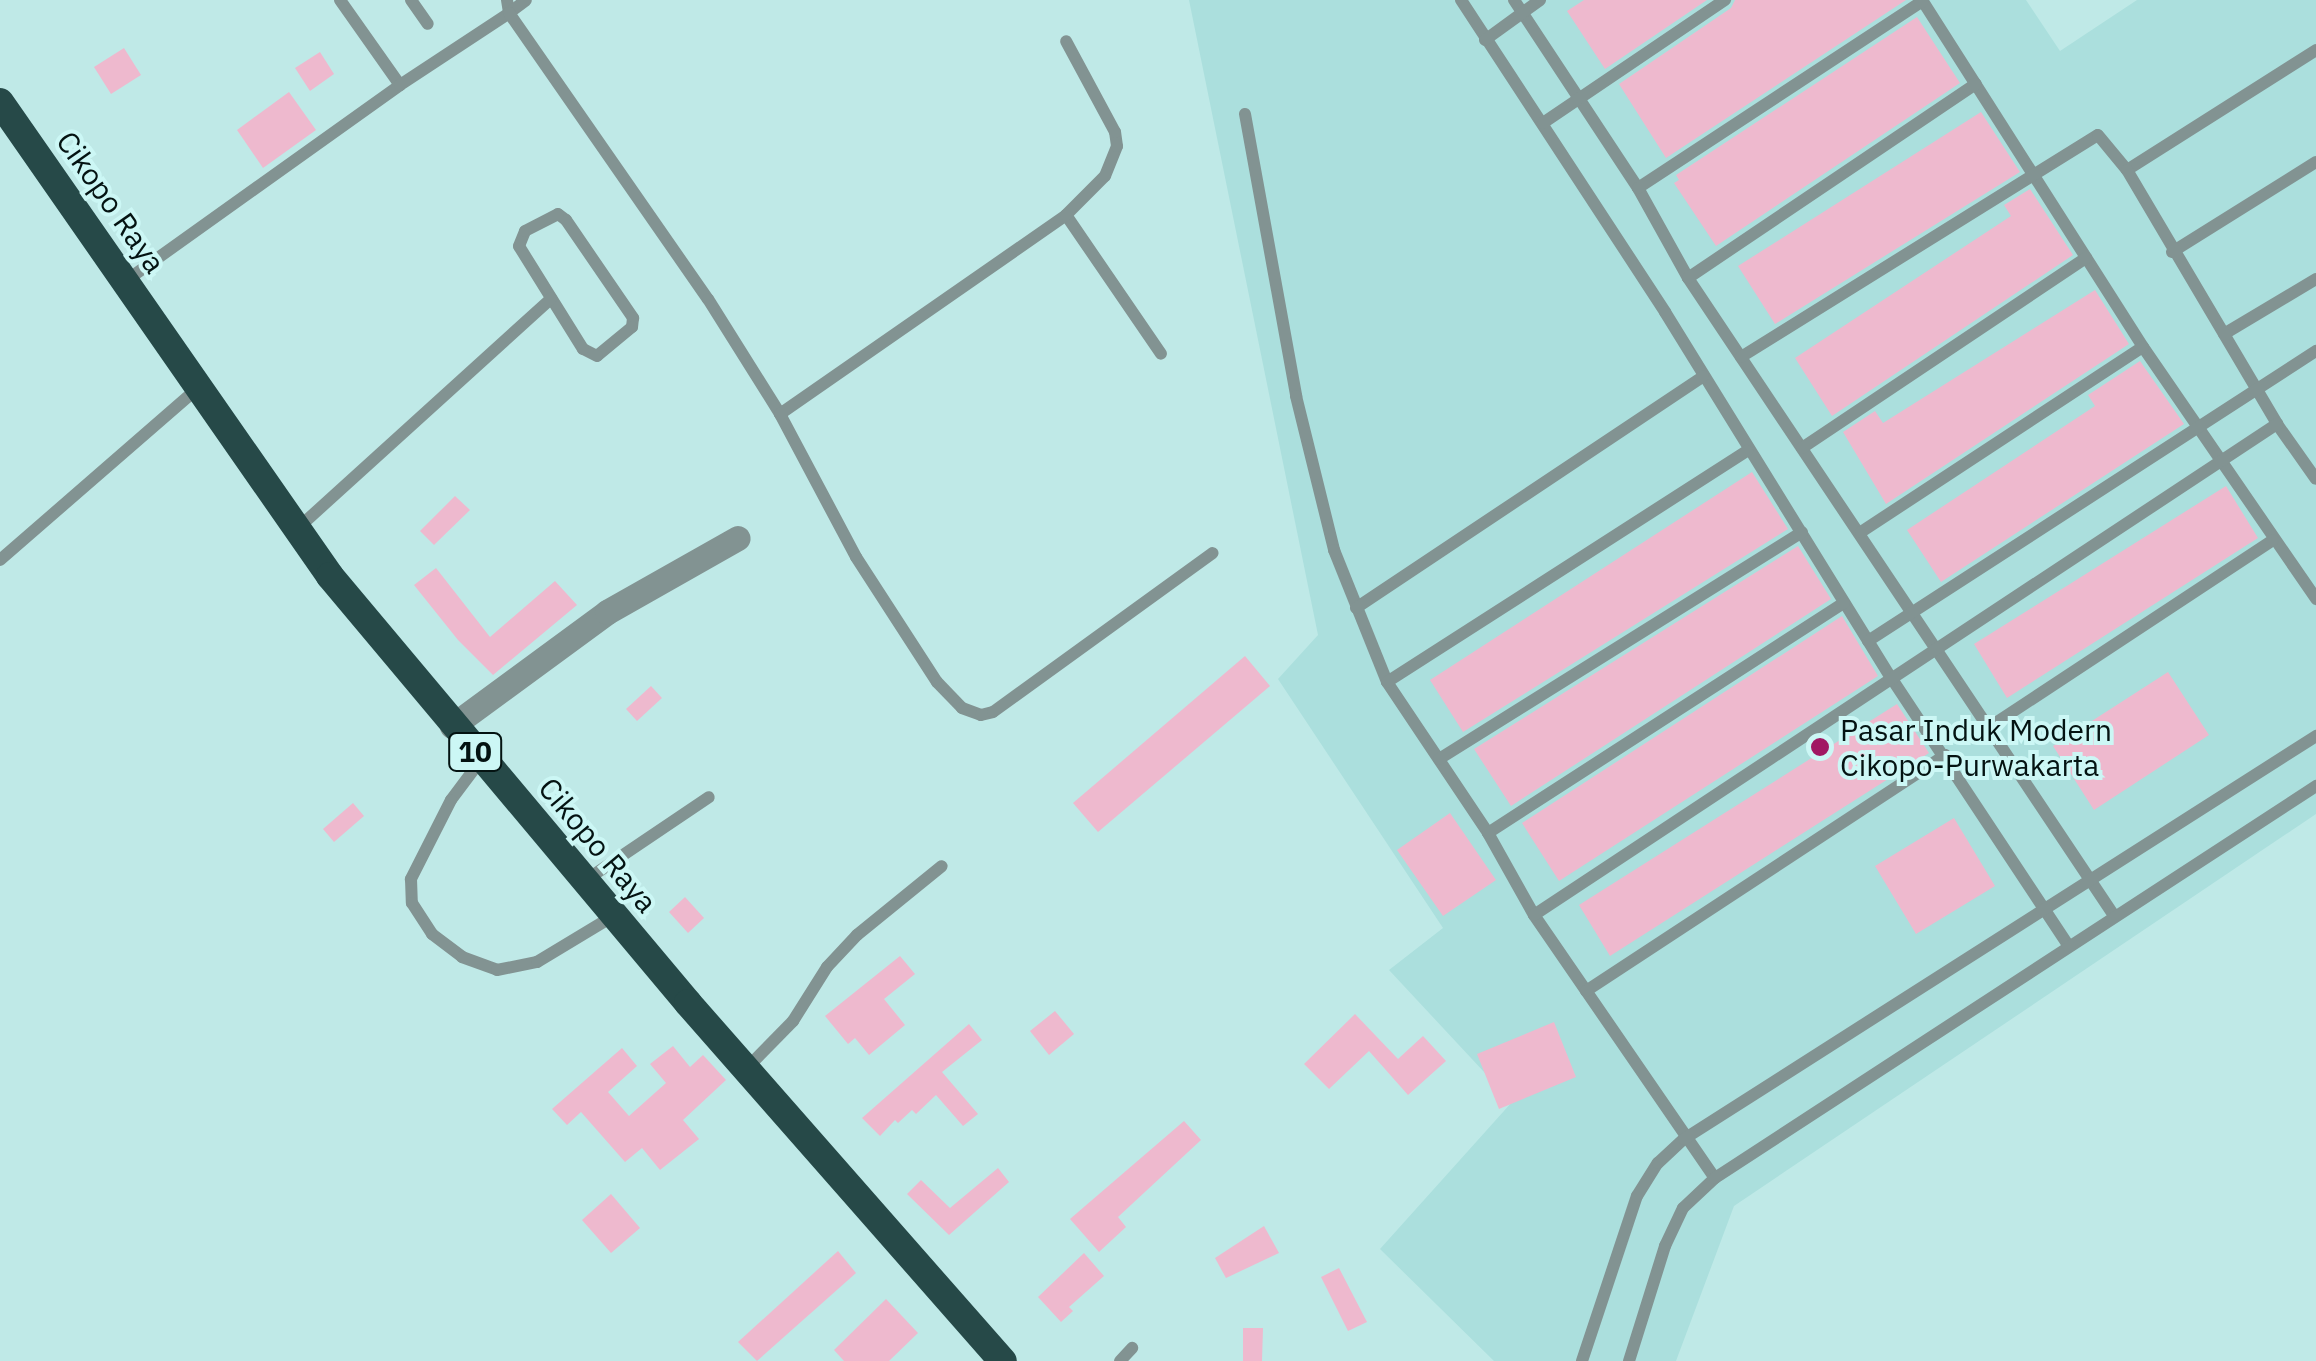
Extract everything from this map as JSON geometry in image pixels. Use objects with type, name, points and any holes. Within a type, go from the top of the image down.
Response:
[{"type":"highway","name":"Cikopo Raya","points":[[0,102],[297,529],[452,726],[745,1070],[1003,1361]]},
{"type":"street","points":[[452,726],[607,612],[738,538]]},
{"type":"lane","points":[[340,0],[400,84]]},
{"type":"lane","points":[[412,0],[428,24]]},
{"type":"lane","points":[[127,280],[508,7],[526,0]]},
{"type":"lane","points":[[1461,0],[1543,122],[1892,679],[2069,946]]},
{"type":"lane","points":[[1485,40],[1518,6],[1540,0]]},
{"type":"lane","points":[[1543,122],[1725,0]]},
{"type":"lane","points":[[1638,188],[1923,1],[2143,347],[2316,599]]},
{"type":"lane","points":[[1518,6],[1638,188],[1688,278],[2113,914]]},
{"type":"lane","points":[[508,7],[708,299],[780,414],[856,557],[937,682],[970,712],[993,712],[1213,553]]},
{"type":"lane","points":[[780,414],[1066,215],[1104,176],[1116,146],[1115,132],[1066,41]]},
{"type":"lane","points":[[2127,170],[2316,50]]},
{"type":"lane","points":[[1688,278],[1976,84]]},
{"type":"lane","points":[[1245,114],[1296,396],[1334,550],[1387,682],[1488,833],[1534,915],[1715,1178]]},
{"type":"lane","points":[[1741,357],[2098,135],[2127,170],[2172,252],[2316,479]]},
{"type":"lane","points":[[2172,252],[2316,162]]},
{"type":"lane","points":[[558,214],[630,312],[633,324],[592,356],[550,298],[519,242],[525,231],[558,214]]},
{"type":"lane","points":[[1066,215],[1161,354]]},
{"type":"lane","points":[[1802,448],[2086,258]]},
{"type":"lane","points":[[2224,334],[2316,280]]},
{"type":"lane","points":[[297,529],[550,298]]},
{"type":"lane","points":[[1860,532],[2143,347]]},
{"type":"lane","points":[[1868,640],[2256,386],[2316,351]]},
{"type":"lane","points":[[1356,608],[1703,377]]},
{"type":"lane","points":[[0,560],[198,388]]},
{"type":"lane","points":[[1534,915],[2278,424]]},
{"type":"lane","points":[[1387,682],[1747,451]]},
{"type":"lane","points":[[1439,759],[1802,532]]},
{"type":"lane","points":[[1988,728],[2273,540]]},
{"type":"lane","points":[[1488,833],[1844,603]]},
{"type":"lane","points":[[1582,1361],[1637,1196],[1658,1163],[1684,1138],[2316,736]]},
{"type":"lane","points":[[1586,991],[1945,755]]},
{"type":"lane","points":[[482,760],[451,800],[411,879],[412,903],[432,934],[462,958],[497,970],[537,962],[616,916]]},
{"type":"lane","points":[[1630,1361],[1665,1246],[1683,1208],[1715,1178],[2113,914],[2316,786]]},
{"type":"lane","points":[[586,880],[709,797]]},
{"type":"lane","points":[[745,1070],[793,1020],[826,967],[857,935],[942,866]]},
{"type":"lane","points":[[1120,1361],[1132,1348]]},
{"type":"shaded area","name":"Pasar Induk Modern Cikopo-Purwakarta","points":[[1189,0],[2026,0],[2060,51],[2137,0],[2316,0],[2316,814],[1734,1206],[1676,1361],[1494,1361],[1380,1249],[1512,1102],[1389,970],[1443,928],[1278,679],[1318,635]]},
{"type":"building","points":[[1584,0],[1707,0],[1605,69],[1567,11]]},
{"type":"building","points":[[1735,0],[1906,0],[1666,158],[1619,84],[1731,8]]},
{"type":"building","points":[[1917,17],[1960,83],[1716,246],[1674,183],[1679,180],[1676,175]]},
{"type":"building","points":[[124,48],[141,75],[111,94],[94,67]]},
{"type":"building","points":[[320,52],[334,74],[310,91],[295,68]]},
{"type":"building","points":[[289,92],[316,130],[263,168],[237,130]]},
{"type":"building","points":[[1981,112],[2020,172],[1775,324],[1738,266]]},
{"type":"building","points":[[2030,189],[2073,255],[1832,416],[1795,358],[2011,216],[2004,205]]},
{"type":"building","points":[[2095,290],[2129,344],[1886,504],[1843,432],[1875,411],[1883,423]]},
{"type":"building","points":[[2140,361],[2184,424],[1941,582],[1907,530],[2095,406],[2088,395]]},
{"type":"building","points":[[1752,472],[1788,529],[1463,732],[1430,680]]},
{"type":"building","points":[[2226,486],[2258,538],[2007,698],[1974,644]]},
{"type":"building","points":[[455,496],[470,510],[434,545],[420,531]]},
{"type":"building","points":[[1798,546],[1831,599],[1511,806],[1474,749]]},
{"type":"building","points":[[436,568],[490,637],[555,581],[577,605],[493,675],[458,640],[414,585]]},
{"type":"building","points":[[1842,616],[1878,676],[1559,881],[1522,823]]},
{"type":"building","points":[[1245,656],[1270,686],[1098,832],[1073,803]]},
{"type":"building","points":[[2168,672],[2209,735],[2094,810],[2053,746]]},
{"type":"building","points":[[651,686],[662,698],[637,721],[626,709]]},
{"type":"building","points":[[1897,704],[1929,753],[1610,956],[1579,905]]},
{"type":"building","points":[[353,803],[364,816],[334,842],[323,829]]},
{"type":"building","points":[[1450,813],[1496,880],[1443,916],[1397,850]]},
{"type":"building","points":[[1954,818],[1995,886],[1916,934],[1875,866]]},
{"type":"building","points":[[685,897],[704,918],[688,933],[669,912]]},
{"type":"building","points":[[900,956],[915,974],[884,999],[905,1025],[869,1055],[855,1038],[848,1044],[825,1016]]},
{"type":"building","points":[[1055,1011],[1074,1034],[1049,1055],[1030,1031]]},
{"type":"building","points":[[1355,1014],[1398,1059],[1423,1036],[1446,1061],[1408,1095],[1369,1051],[1329,1089],[1304,1064]]},
{"type":"building","points":[[1554,1022],[1576,1077],[1499,1109],[1477,1054]]},
{"type":"building","points":[[969,1024],[982,1040],[942,1072],[978,1114],[963,1126],[936,1095],[916,1114],[912,1110],[898,1123],[895,1120],[880,1136],[862,1118]]},
{"type":"building","points":[[673,1046],[690,1067],[703,1055],[726,1080],[683,1120],[699,1139],[660,1170],[642,1148],[625,1162],[581,1112],[567,1125],[552,1109],[622,1048],[637,1066],[608,1092],[629,1116],[666,1083],[650,1064]]},
{"type":"building","points":[[1184,1121],[1201,1140],[1118,1217],[1126,1227],[1099,1252],[1070,1219]]},
{"type":"building","points":[[998,1168],[1009,1182],[949,1235],[907,1194],[921,1180],[950,1208]]},
{"type":"building","points":[[611,1194],[640,1228],[611,1253],[582,1220]]},
{"type":"building","points":[[1264,1226],[1279,1253],[1226,1278],[1215,1258]]},
{"type":"building","points":[[838,1251],[856,1273],[757,1361],[738,1342]]},
{"type":"building","points":[[1084,1253],[1104,1276],[1069,1307],[1073,1311],[1061,1322],[1038,1297]]},
{"type":"building","points":[[1339,1268],[1367,1322],[1348,1331],[1321,1277]]},
{"type":"building","points":[[886,1299],[918,1333],[889,1361],[844,1361],[834,1350]]},
{"type":"building","points":[[1243,1328],[1263,1328],[1262,1361],[1243,1361]]},
{"type":"place","name":"Pasar Induk Modern Cikopo-Purwakarta","points":[[1820,747]]}]
